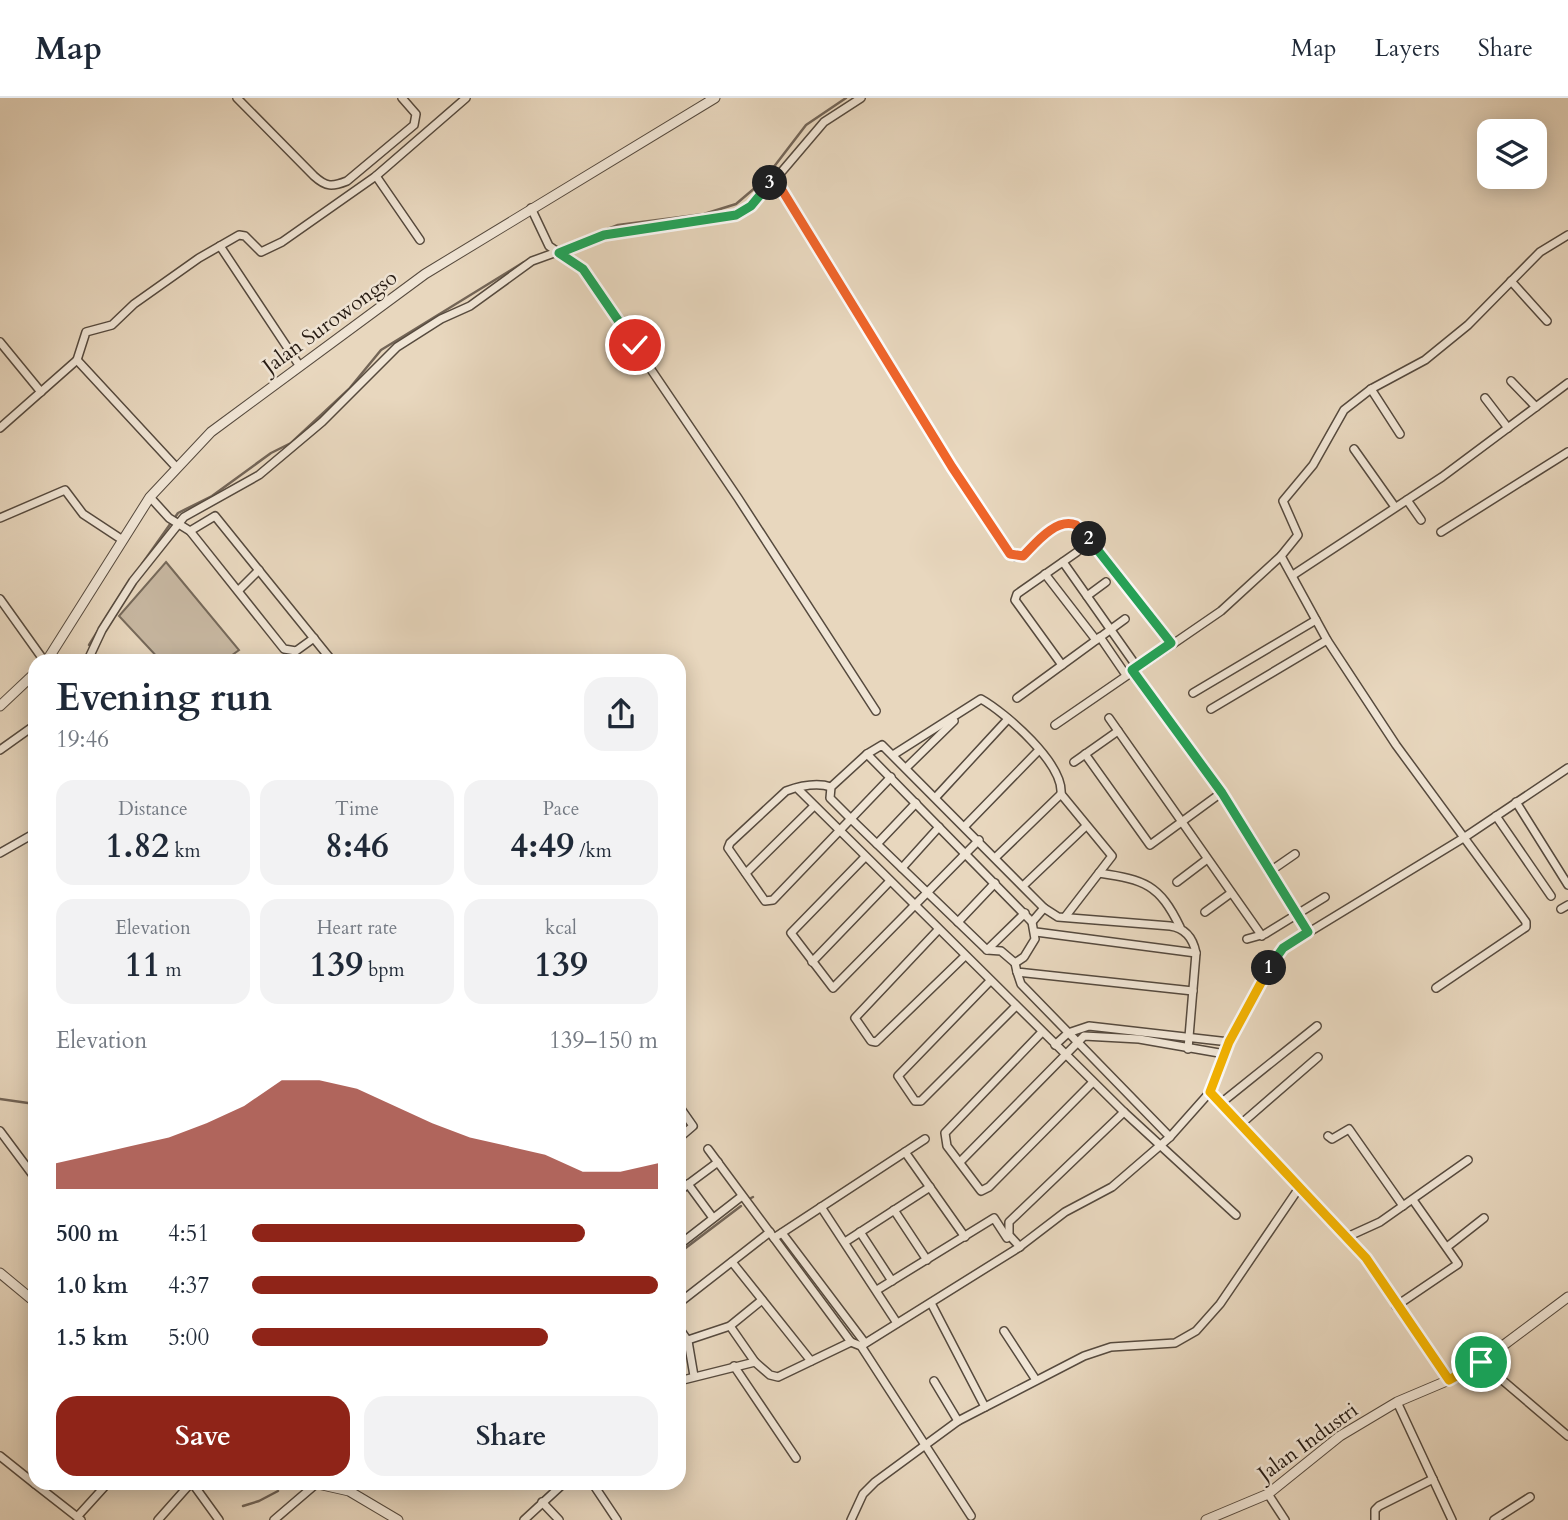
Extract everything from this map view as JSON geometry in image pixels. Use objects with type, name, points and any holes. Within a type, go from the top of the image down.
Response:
[{"type":"street","points":[[237,98],[325,186],[347,181],[414,125],[416,114],[402,98]]},
{"type":"street","points":[[0,428],[77,360],[86,332],[112,325],[134,304],[220,246],[242,235],[265,252],[376,176],[466,98]]},
{"type":"street","name":"Jalan Surowongso","points":[[51,654],[150,497],[211,432],[425,274],[715,98]]},
{"type":"street","points":[[91,654],[117,605],[174,522],[191,510],[259,475],[322,422],[397,347],[441,319],[470,306],[532,261],[554,250],[604,235],[736,215],[751,206],[824,122],[861,98]]},
{"type":"street","points":[[376,176],[420,240]]},
{"type":"street","points":[[776,179],[952,467],[1010,554],[1023,556],[1045,534],[1064,524],[1076,525],[1171,643]]},
{"type":"street","points":[[531,208],[554,250],[583,269],[738,498],[876,711]]},
{"type":"street","points":[[1055,725],[1221,611],[1281,556],[1298,535],[1283,501],[1319,457],[1344,410],[1371,389],[1425,360],[1468,325],[1540,253],[1568,235]]},
{"type":"street","points":[[220,246],[299,365]]},
{"type":"street","points":[[1511,281],[1546,321]]},
{"type":"street","points":[[0,342],[41,392]]},
{"type":"street","points":[[77,360],[176,467]]},
{"type":"street","points":[[1511,381],[1536,407]]},
{"type":"street","points":[[1293,575],[1407,500],[1568,383]]},
{"type":"street","points":[[1371,389],[1400,434]]},
{"type":"street","points":[[1485,398],[1508,428]]},
{"type":"street","points":[[1354,449],[1395,507]]},
{"type":"street","points":[[1441,532],[1568,452]]},
{"type":"street","points":[[0,518],[65,490],[83,514],[121,540]]},
{"type":"street","points":[[150,497],[174,522],[190,531],[284,649],[296,652],[314,638]]},
{"type":"street","points":[[1407,500],[1421,520]]},
{"type":"street","points":[[190,531],[215,516],[326,654]]},
{"type":"street","points":[[1062,665],[1016,603],[1017,594],[1077,552]]},
{"type":"street","points":[[1281,556],[1327,640],[1396,745],[1527,924],[1511,939],[1436,988]]},
{"type":"street","points":[[1063,562],[1111,629],[1132,671]]},
{"type":"street","points":[[239,590],[259,570]]},
{"type":"street","points":[[1045,574],[1098,638],[1132,671],[1222,793],[1308,932]]},
{"type":"street","points":[[1087,596],[1106,582]]},
{"type":"street","points":[[0,600],[40,654]]},
{"type":"street","points":[[1017,698],[1125,619]]},
{"type":"street","points":[[1193,693],[1315,620]]},
{"type":"street","points":[[1211,709],[1327,640]]},
{"type":"street","points":[[0,706],[28,680]]},
{"type":"street","points":[[893,755],[981,699],[1009,719],[1039,750],[1059,776],[1061,794],[1085,819],[1086,825],[1112,856],[1065,917]]},
{"type":"street","points":[[907,767],[962,713]]},
{"type":"street","points":[[1109,718],[1206,860],[1262,936]]},
{"type":"street","points":[[936,797],[1009,719]]},
{"type":"street","points":[[0,750],[28,730]]},
{"type":"street","points":[[1074,762],[1118,731]]},
{"type":"street","points":[[1170,1137],[1021,985],[1016,963],[1001,951],[987,950],[830,798],[831,787],[866,754],[881,745],[907,767],[1044,908],[1065,917],[1180,927]]},
{"type":"street","points":[[965,826],[1039,750]]},
{"type":"street","points":[[866,754],[1026,913],[1036,933],[1031,948],[1016,963]]},
{"type":"street","points":[[1085,754],[1149,845],[1222,793]]},
{"type":"street","points":[[730,1326],[755,1362],[770,1375],[778,1377],[851,1342],[863,1345],[1018,1249],[1065,1212],[1112,1187],[1170,1137],[1210,1092],[1229,1042],[1278,954],[1308,932],[1465,838],[1568,768]]},
{"type":"street","points":[[831,787],[814,783],[799,790],[790,789],[780,795],[730,843],[728,848],[765,901],[770,902],[891,777]]},
{"type":"street","points":[[799,790],[1093,1082],[1236,1215]]},
{"type":"street","points":[[996,857],[1061,794]]},
{"type":"street","points":[[1516,802],[1568,885]]},
{"type":"street","points":[[877,844],[916,803]]},
{"type":"street","points":[[746,873],[814,806]]},
{"type":"street","points":[[1496,816],[1551,896]]},
{"type":"street","points":[[1024,885],[1086,825]]},
{"type":"street","points":[[902,868],[939,827]]},
{"type":"street","points":[[0,853],[28,837]]},
{"type":"street","points":[[865,857],[792,931],[792,936],[829,986],[835,987],[979,840]]},
{"type":"street","points":[[1269,872],[1296,855]]},
{"type":"street","points":[[1177,882],[1206,860]]},
{"type":"street","points":[[1099,873],[1140,879],[1147,884],[1163,896],[1180,927],[1194,943],[1196,953],[1188,1049]]},
{"type":"street","points":[[812,962],[890,881]]},
{"type":"street","points":[[958,922],[995,883]]},
{"type":"street","points":[[1205,912],[1231,893]]},
{"type":"street","points":[[1247,939],[1262,936],[1325,897]]},
{"type":"street","points":[[1032,922],[1044,908]]},
{"type":"street","points":[[987,950],[1026,913]]},
{"type":"street","points":[[939,930],[855,1018],[871,1041],[876,1042],[965,956]]},
{"type":"street","points":[[1036,933],[1196,953]]},
{"type":"street","points":[[1017,972],[1193,991]]},
{"type":"street","points":[[990,981],[898,1076],[915,1101],[921,1101],[1016,1006]]},
{"type":"street","points":[[1055,1045],[1068,1033],[1089,1026],[1229,1042]]},
{"type":"street","points":[[1221,1103],[1317,1026]]},
{"type":"street","points":[[1042,1032],[947,1129],[944,1142],[981,1191],[986,1190],[1093,1082]]},
{"type":"street","points":[[960,1162],[1076,1041],[1084,1036],[1110,1036],[1225,1054]]},
{"type":"street","points":[[1242,1123],[1318,1057]]},
{"type":"street","points":[[1210,1092],[1366,1258],[1396,1306],[1449,1380]]},
{"type":"street","points":[[1018,1249],[1009,1235],[1009,1223],[1124,1112]]},
{"type":"street","points":[[686,1116],[693,1126],[686,1132]]},
{"type":"street","points":[[1328,1136],[1332,1139],[1349,1129],[1403,1206]]},
{"type":"street","points":[[0,1131],[28,1169]]},
{"type":"street","points":[[686,1298],[772,1235],[782,1233],[925,1139]]},
{"type":"street","points":[[708,1149],[851,1342]]},
{"type":"street","points":[[905,1152],[965,1237]]},
{"type":"street","points":[[1347,1237],[1380,1223],[1468,1160]]},
{"type":"street","points":[[713,1218],[688,1184],[718,1162]]},
{"type":"street","points":[[845,1242],[930,1187]]},
{"type":"street","points":[[851,1520],[863,1493],[924,1443],[958,1421],[1084,1356],[1111,1347],[1175,1343],[1196,1331],[1220,1304],[1299,1188]]},
{"type":"street","points":[[686,1239],[742,1196]]},
{"type":"street","points":[[1396,1306],[1458,1264],[1413,1199]]},
{"type":"street","points":[[821,1208],[897,1323]]},
{"type":"street","points":[[894,1210],[927,1260]]},
{"type":"street","points":[[877,1290],[994,1218],[1018,1249]]},
{"type":"street","points":[[1447,1247],[1484,1218]]},
{"type":"street","points":[[860,1232],[892,1281]]},
{"type":"street","points":[[782,1233],[863,1345],[971,1516]]},
{"type":"street","points":[[732,1262],[811,1361]]},
{"type":"street","points":[[0,1273],[28,1296]]},
{"type":"street","name":"Jalan Industri","points":[[1206,1520],[1268,1494],[1340,1436],[1397,1402],[1449,1380],[1481,1362],[1568,1297]]},
{"type":"street","points":[[688,1340],[730,1326],[762,1300]]},
{"type":"street","points":[[931,1303],[985,1407]]},
{"type":"street","points":[[1004,1331],[1036,1380]]},
{"type":"street","points":[[686,1337],[694,1376]]},
{"type":"street","points":[[686,1379],[755,1362]]},
{"type":"street","points":[[1481,1362],[1568,1436]]},
{"type":"street","points":[[734,1366],[796,1458]]},
{"type":"street","points":[[934,1381],[958,1421]]},
{"type":"street","points":[[1397,1402],[1452,1520]]},
{"type":"street","points":[[0,1456],[28,1477]]},
{"type":"street","points":[[1375,1520],[1375,1510],[1379,1506],[1433,1479]]},
{"type":"street","points":[[44,1490],[79,1519],[102,1490]]},
{"type":"street","points":[[158,1520],[185,1490]]},
{"type":"street","points":[[196,1490],[219,1520]]},
{"type":"street","points":[[274,1520],[310,1490]]},
{"type":"street","points":[[344,1490],[392,1518]]},
{"type":"street","points":[[524,1520],[556,1490]]},
{"type":"street","points":[[597,1490],[617,1520]]},
{"type":"street","points":[[1268,1494],[1285,1520]]},
{"type":"street","points":[[1494,1520],[1530,1497]]},
{"type":"street","points":[[542,1502],[559,1520]]},
{"type":"street","points":[[164,1512],[171,1520]]},
{"type":"shaded area","points":[[166,562],[239,650],[234,654],[154,654],[119,616]]},
{"type":"waterway","points":[[540,255],[618,225],[704,214],[736,204],[763,181],[806,125],[846,98]]},
{"type":"waterway","points":[[142,564],[178,513],[212,496],[271,453],[291,443],[349,389],[381,350],[524,262]]},
{"type":"waterway","points":[[89,645],[126,586]]},
{"type":"waterway","points":[[0,1099],[28,1103]]},
{"type":"waterway","points":[[686,1248],[741,1206]]},
{"type":"waterway","points":[[243,1506],[278,1491]]},
{"type":"route","points":[[635,345],[583,269],[559,253],[604,235],[736,215],[761,196],[774,177],[952,467],[1010,554],[1019,558],[1023,556],[1045,534],[1064,524],[1076,525],[1085,534],[1171,643],[1132,670],[1222,793],[1308,932],[1283,948],[1272,962],[1229,1042],[1210,1092],[1366,1258],[1396,1306],[1449,1380],[1481,1362]]}]
